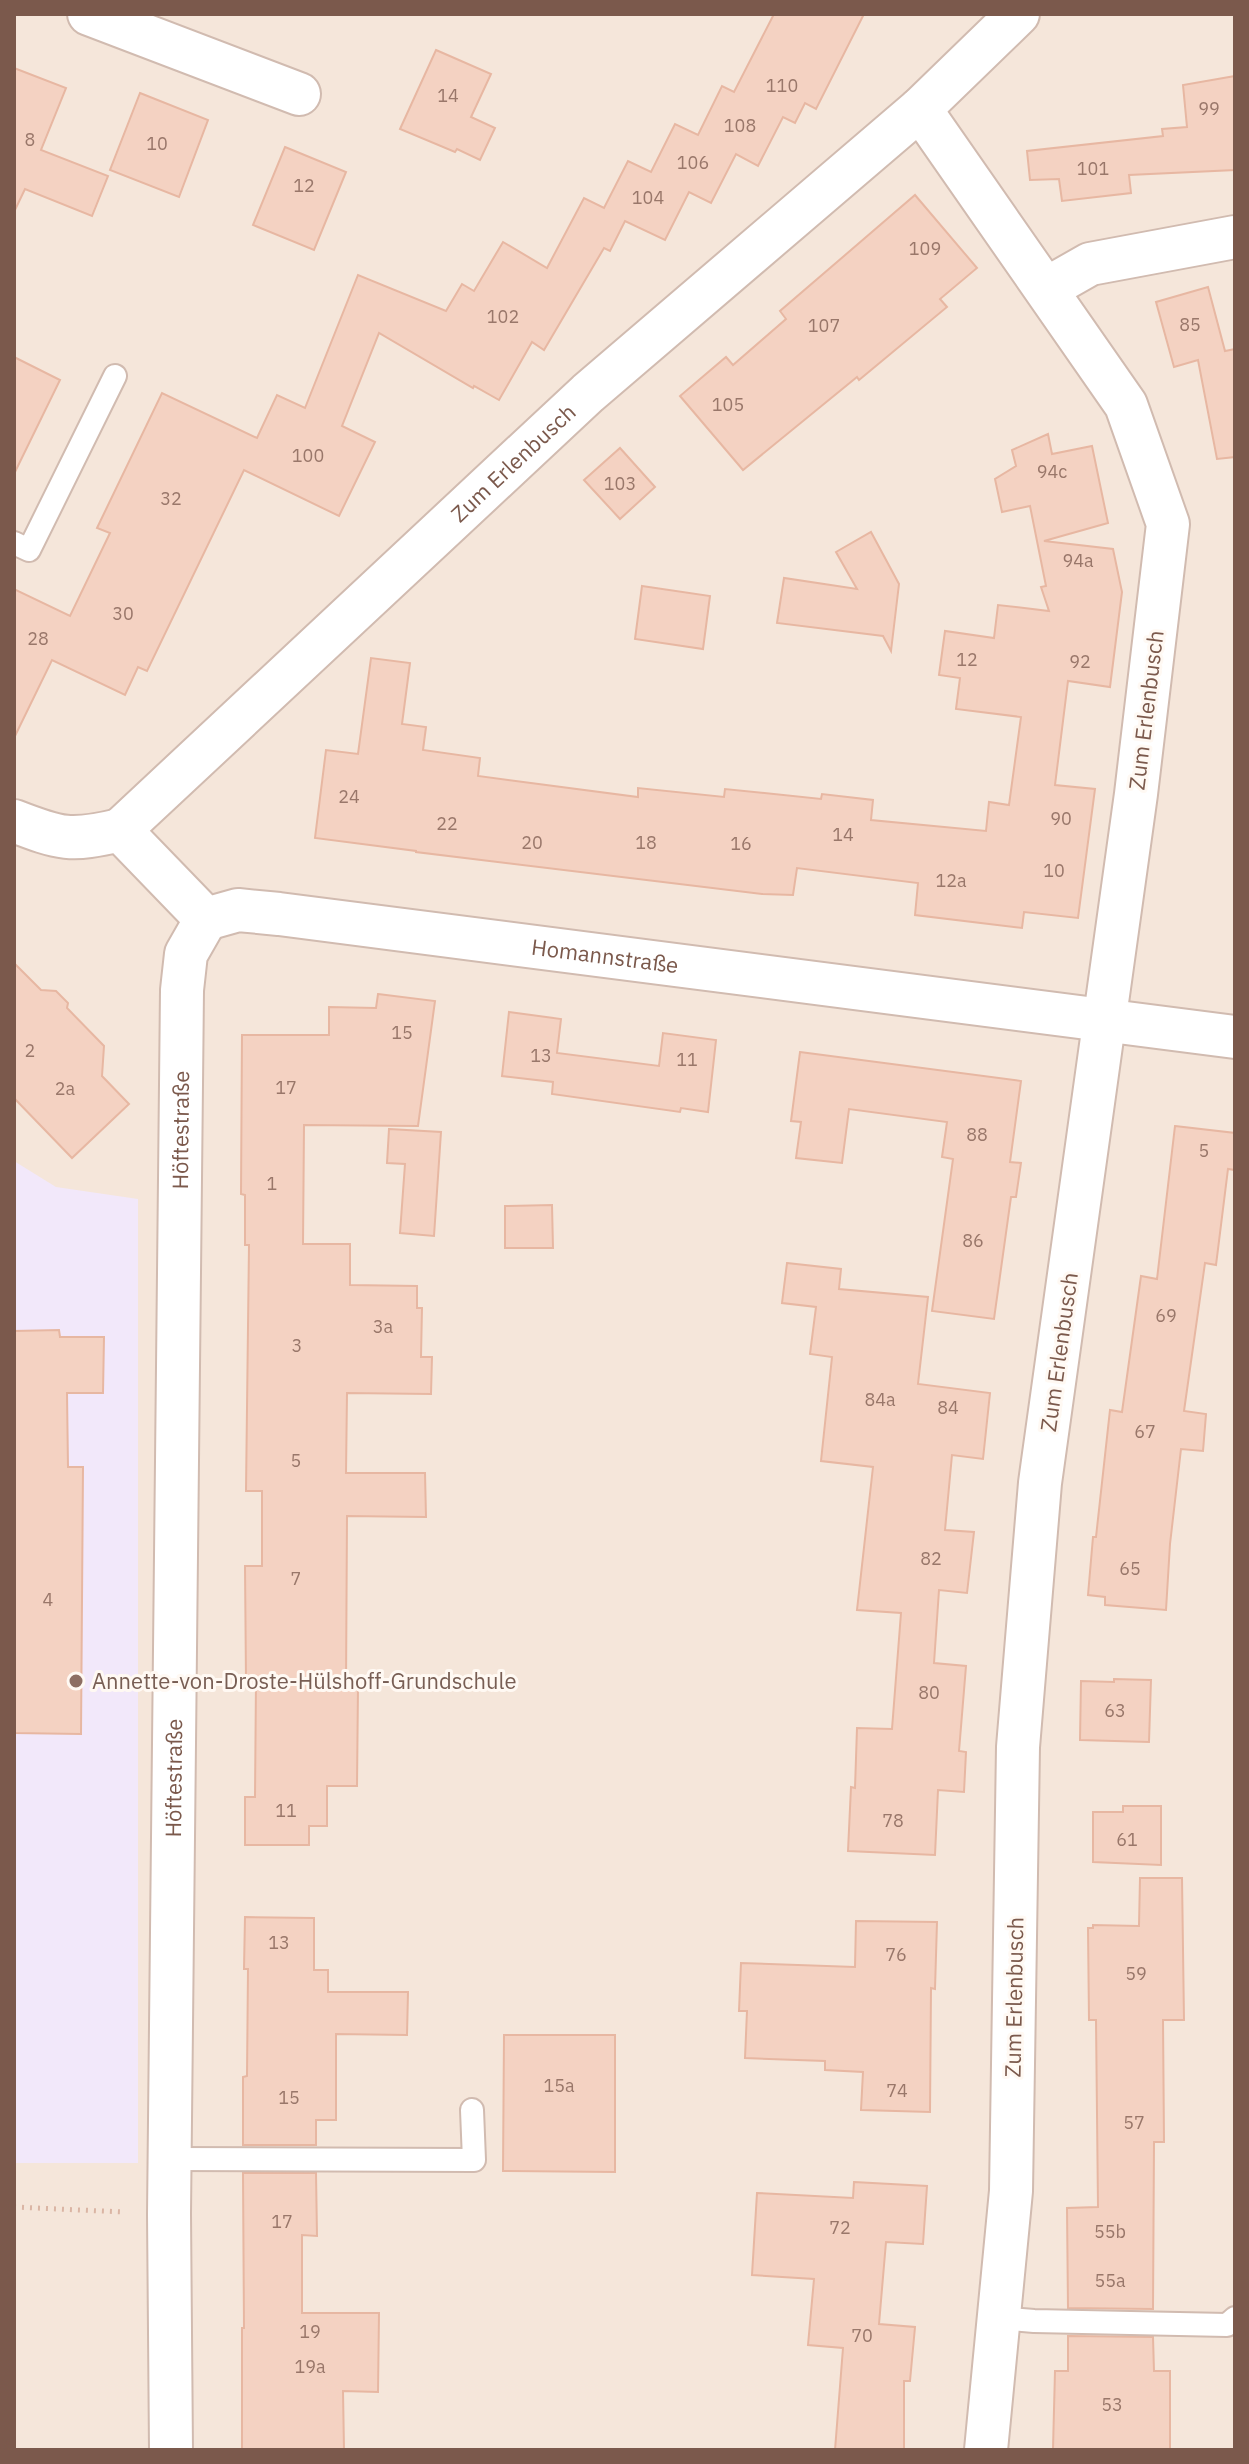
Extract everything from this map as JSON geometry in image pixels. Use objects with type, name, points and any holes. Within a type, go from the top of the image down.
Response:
[{"type":"street","points":[[89,14],[299,94]]},
{"type":"street","name":"Zum Erlenbusch","points":[[120,830],[588,393],[920,109],[1018,14]]},
{"type":"street","name":"Zum Erlenbusch","points":[[920,109],[1126,405],[1168,524],[1136,794],[1040,1483],[1018,1747],[1011,2191],[986,2450]]},
{"type":"street","points":[[1046,289],[1090,264],[1235,237]]},
{"type":"street","points":[[14,821],[54,837],[87,838],[120,830],[206,919]]},
{"type":"street","name":"Homannstraße","points":[[206,919],[238,910],[279,914],[1235,1037]]},
{"type":"street","name":"Höftestraße","points":[[171,2450],[169,2214],[182,990],[186,954],[206,919]]},
{"type":"lane","points":[[14,543],[29,550],[115,376]]},
{"type":"lane","points":[[170,2159],[474,2160],[472,2110]]},
{"type":"lane","points":[[998,2318],[1227,2325],[1235,2318]]},
{"type":"path","points":[[14,2207],[169,2214]]},
{"type":"shaded area","points":[[14,14],[1235,14],[1235,2450],[14,2450]]},
{"type":"shaded area","name":"Annette-von-Droste-Hülshoff-Grundschule","points":[[14,1161],[56,1187],[138,1199],[138,2163],[14,2163]]},
{"type":"building","points":[[774,14],[864,14],[816,109],[805,103],[795,123],[783,117],[758,166],[736,154],[711,203],[689,192],[665,240],[625,221],[610,251],[604,248],[544,350],[532,342],[499,400],[379,333],[342,426],[375,442],[339,516],[244,470],[147,671],[138,667],[125,695],[52,660],[14,738],[14,589],[70,616],[110,533],[97,528],[162,393],[257,438],[277,395],[305,408],[358,275],[446,311],[462,284],[474,291],[503,242],[547,268],[584,198],[604,208],[628,161],[651,172],[675,124],[698,135],[722,86],[734,92]]},
{"type":"building","points":[[436,50],[491,74],[471,117],[495,128],[480,160],[400,129]]},
{"type":"building","points":[[14,68],[66,88],[41,150],[108,176],[92,216],[25,189],[14,212]]},
{"type":"building","points":[[1235,76],[1235,170],[1129,175],[1131,193],[1062,201],[1059,179],[1030,180],[1027,151],[1163,136],[1162,129],[1187,127],[1183,85]]},
{"type":"building","points":[[140,93],[208,120],[179,197],[110,170]]},
{"type":"building","points":[[285,147],[346,172],[314,250],[253,225]]},
{"type":"building","points":[[915,195],[977,268],[940,299],[947,307],[743,470],[680,396],[726,357],[733,365],[786,319],[780,311]]},
{"type":"building","points":[[1208,287],[1225,351],[1235,349],[1235,457],[1217,459],[1198,360],[1174,367],[1156,302]]},
{"type":"building","points":[[14,357],[60,380],[14,474]]},
{"type":"building","points":[[1048,434],[1052,454],[1092,446],[1108,523],[1044,541],[1113,549],[1122,592],[1110,687],[1068,681],[1055,785],[1095,789],[1078,918],[1024,912],[1022,928],[915,915],[918,883],[797,868],[793,895],[762,894],[315,838],[326,750],[358,754],[371,658],[410,663],[402,724],[426,727],[423,750],[480,758],[478,776],[638,797],[638,788],[724,797],[725,789],[821,799],[822,794],[873,800],[871,820],[986,831],[989,802],[1009,805],[1021,717],[956,709],[960,678],[939,675],[945,631],[994,638],[998,605],[1049,611],[1041,587],[1046,586],[1030,506],[1002,512],[995,479],[1016,466],[1012,450]]},
{"type":"building","points":[[620,448],[655,487],[620,519],[584,480]]},
{"type":"building","points":[[871,532],[899,584],[891,651],[883,636],[777,623],[784,578],[857,589],[836,552]]},
{"type":"building","points":[[642,586],[710,596],[703,649],[635,639]]},
{"type":"building","points":[[14,963],[41,990],[56,991],[68,1003],[67,1008],[104,1046],[102,1076],[129,1104],[72,1158],[14,1098]]},
{"type":"building","points":[[378,994],[435,1001],[418,1126],[304,1125],[303,1244],[350,1244],[350,1285],[417,1286],[417,1308],[422,1308],[421,1357],[432,1357],[431,1394],[347,1393],[346,1473],[425,1473],[426,1517],[347,1516],[346,1686],[358,1686],[357,1786],[327,1786],[327,1826],[309,1826],[309,1845],[245,1845],[245,1797],[255,1797],[256,1681],[246,1681],[245,1566],[262,1566],[262,1491],[246,1491],[249,1245],[245,1245],[245,1195],[241,1194],[242,1035],[329,1035],[329,1007],[376,1008]]},
{"type":"building","points":[[509,1012],[561,1019],[557,1053],[659,1066],[663,1033],[716,1040],[708,1112],[681,1108],[680,1112],[552,1094],[553,1082],[502,1076]]},
{"type":"building","points":[[800,1052],[1021,1081],[1010,1162],[1021,1163],[1016,1197],[1011,1197],[994,1319],[932,1311],[953,1159],[942,1157],[947,1122],[849,1109],[842,1163],[796,1158],[801,1122],[791,1121]]},
{"type":"building","points":[[1175,1126],[1235,1133],[1235,1170],[1228,1169],[1216,1265],[1205,1263],[1184,1411],[1206,1414],[1203,1451],[1181,1449],[1166,1610],[1105,1605],[1105,1597],[1088,1595],[1110,1410],[1122,1412],[1141,1276],[1157,1279]]},
{"type":"building","points":[[389,1129],[441,1132],[434,1236],[400,1233],[405,1164],[387,1163]]},
{"type":"building","points":[[552,1205],[553,1248],[505,1248],[505,1206]]},
{"type":"building","points":[[787,1263],[841,1269],[839,1289],[928,1297],[918,1384],[990,1393],[983,1459],[952,1455],[945,1530],[974,1532],[967,1593],[939,1590],[934,1663],[966,1666],[959,1751],[966,1752],[964,1792],[938,1790],[935,1855],[848,1851],[857,1728],[892,1729],[901,1613],[857,1610],[873,1467],[821,1461],[832,1357],[810,1354],[816,1307],[782,1303]]},
{"type":"building","name":"Annette-von-Droste-Hülshoff-Grundschule","points":[[59,1330],[60,1337],[104,1337],[103,1393],[67,1393],[68,1467],[83,1467],[81,1734],[14,1733],[14,1331]]},
{"type":"building","points":[[1114,1679],[1151,1680],[1149,1742],[1080,1740],[1081,1681],[1114,1682]]},
{"type":"building","points":[[1123,1806],[1161,1806],[1161,1865],[1093,1862],[1093,1812],[1123,1812]]},
{"type":"building","points":[[1140,1878],[1182,1878],[1184,2020],[1163,2020],[1164,2142],[1154,2142],[1153,2309],[1068,2308],[1067,2208],[1098,2207],[1096,2020],[1089,2020],[1088,1928],[1093,1928],[1093,1925],[1139,1926]]},
{"type":"building","points":[[245,1917],[314,1918],[314,1970],[328,1970],[328,1992],[408,1992],[407,2035],[336,2034],[336,2120],[316,2120],[316,2145],[243,2145],[248,1969],[244,1969]]},
{"type":"building","points":[[856,1921],[937,1922],[935,1989],[931,1988],[930,2112],[861,2110],[863,2072],[825,2070],[825,2061],[745,2058],[747,2011],[739,2011],[741,1963],[855,1967]]},
{"type":"building","points":[[504,2035],[615,2035],[615,2172],[503,2171]]},
{"type":"building","points":[[243,2173],[316,2173],[317,2236],[302,2235],[302,2313],[379,2313],[378,2392],[343,2391],[344,2450],[242,2450]]},
{"type":"building","points":[[854,2182],[927,2186],[923,2244],[886,2242],[879,2324],[915,2327],[910,2381],[904,2381],[904,2450],[835,2450],[843,2348],[808,2345],[814,2279],[752,2275],[757,2193],[853,2198]]},
{"type":"building","points":[[1068,2336],[1153,2337],[1154,2371],[1170,2371],[1170,2450],[1053,2449],[1055,2371],[1068,2371]]},
{"type":"place","name":"Annette-von-Droste-Hülshoff-Grundschule","points":[[76,1681]]}]
